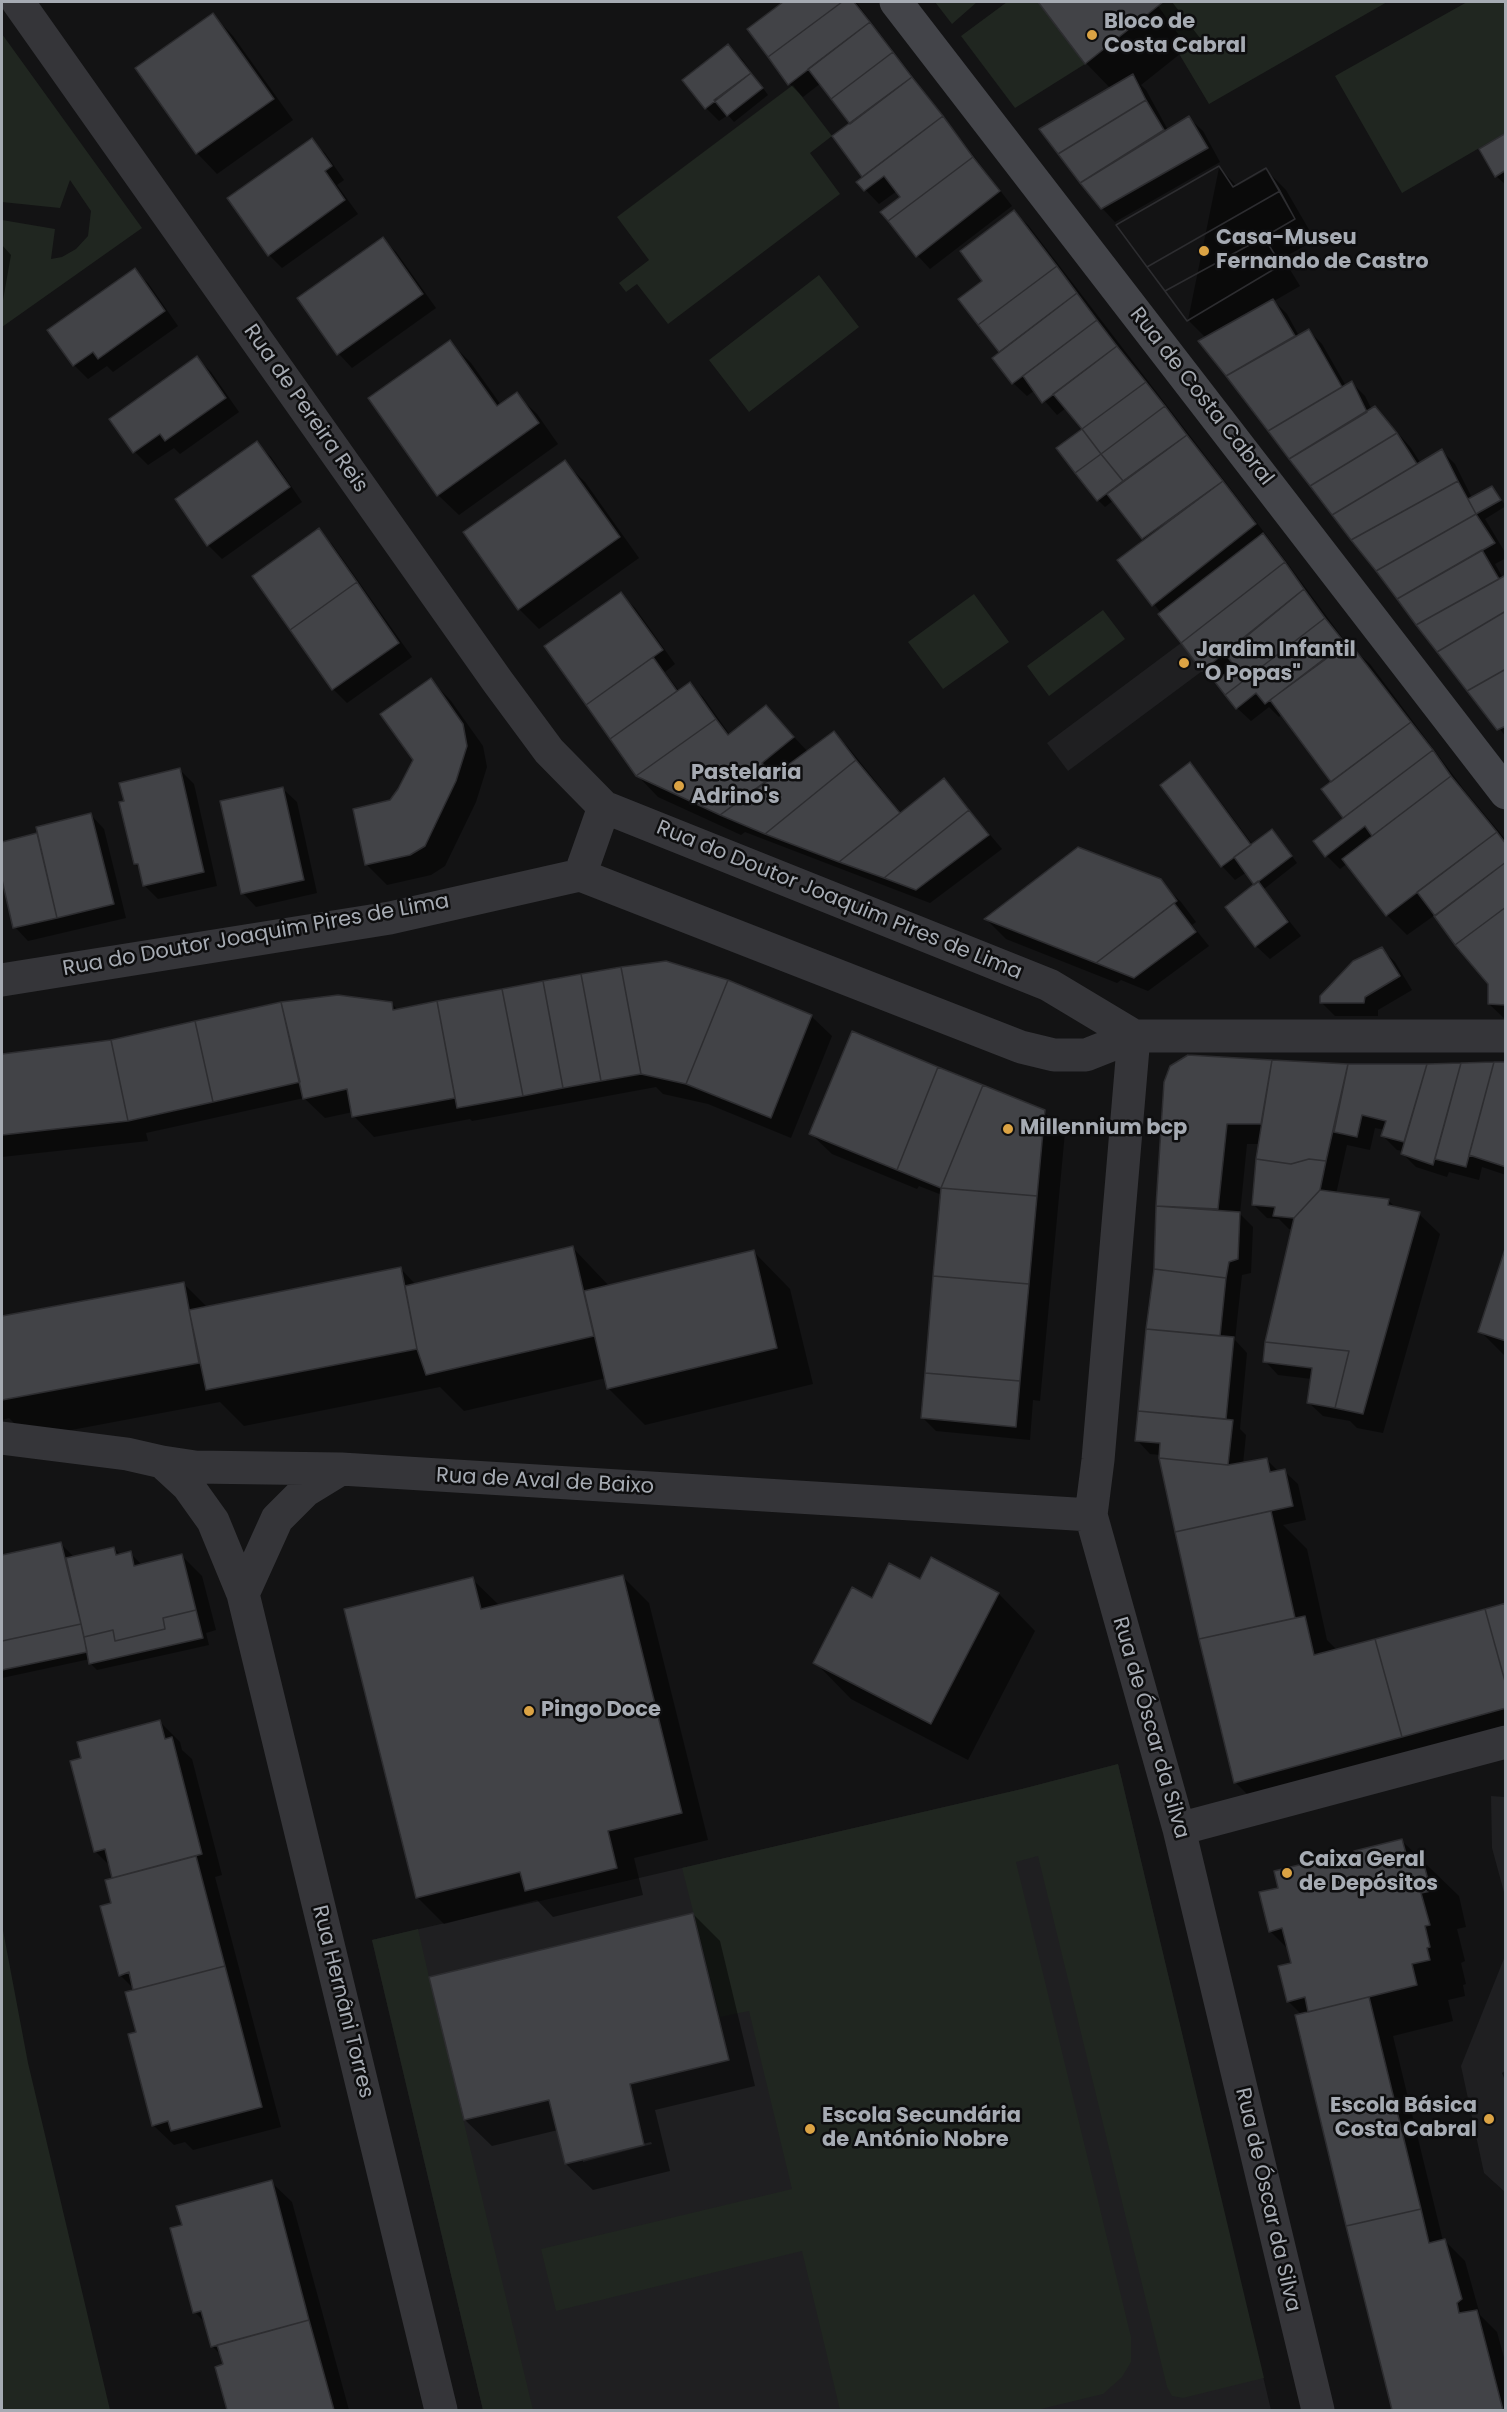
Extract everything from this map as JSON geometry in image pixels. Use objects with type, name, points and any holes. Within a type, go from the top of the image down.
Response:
[{"type":"main road","name":"Rua de Costa Cabral","points":[[896,2],[1506,793]]},
{"type":"street","name":"Rua de Pereira Reis","points":[[18,2],[498,682],[549,751],[604,807]]},
{"type":"street","points":[[604,807],[580,874],[1021,1047],[1054,1055],[1086,1055],[1134,1036],[1506,1036]]},
{"type":"street","name":"Rua do Doutor Joaquim Pires de Lima","points":[[604,807],[1049,985],[1134,1036]]},
{"type":"street","name":"Rua do Doutor Joaquim Pires de Lima","points":[[2,980],[390,918],[580,874]]},
{"type":"street","name":"Rua de Óscar da Silva","points":[[1134,1036],[1098,1460],[1091,1515],[1179,1829],[1318,2410]]},
{"type":"street","name":"Rua de Aval de Baixo","points":[[2,1438],[127,1454],[195,1467],[341,1469],[1091,1515]]},
{"type":"street","name":"Rua Hernâni Torres","points":[[162,1462],[188,1486],[213,1521],[243,1594],[441,2410]]},
{"type":"street","points":[[243,1594],[277,1519],[305,1491],[341,1469]]},
{"type":"street","points":[[1179,1829],[1506,1742]]},
{"type":"shaded area","points":[[935,2],[977,2],[952,24]]},
{"type":"shaded area","points":[[1007,2],[1038,2],[1085,64],[1015,108],[961,36]]},
{"type":"shaded area","points":[[1163,2],[1387,2],[1209,104],[1175,47],[1183,41],[1158,6]]},
{"type":"shaded area","points":[[1467,2],[1505,2],[1505,133],[1402,193],[1335,76]]},
{"type":"shaded area","points":[[2,34],[142,228],[2,327],[2,220],[55,229],[51,259],[62,257],[76,249],[88,236],[91,211],[70,180],[60,208],[2,202]]},
{"type":"shaded area","points":[[793,85],[832,136],[810,153],[840,194],[668,324],[637,284],[626,292],[619,283],[649,260],[617,217]]},
{"type":"shaded area","points":[[819,275],[859,327],[749,412],[709,360]]},
{"type":"shaded area","name":"Jardim Infantil \"O Popas\"","points":[[1285,562],[1304,589],[1225,654],[1068,771],[1047,743]]},
{"type":"shaded area","points":[[974,594],[1009,642],[943,689],[908,642]]},
{"type":"shaded area","points":[[1103,610],[1125,639],[1049,696],[1027,666]]},
{"type":"shaded area","name":"Escola Secundária de António Nobre","points":[[1118,1764],[1271,2410],[483,2410],[372,1940],[1022,1789]]},
{"type":"shaded area","points":[[1118,1764],[1264,2378],[1183,2398],[1172,2396],[1167,2387],[1038,1856],[1016,1862],[1131,2337],[1131,2362],[1122,2377],[1103,2394],[1037,2410],[840,2410],[802,2251],[556,2311],[541,2249],[792,2189],[749,2011],[720,2017],[682,1868],[1022,1789]]},
{"type":"shaded area","points":[[1491,1796],[1505,1797],[1505,1896],[1492,1848]]},
{"type":"shaded area","points":[[2,1925],[28,2063],[110,2410],[2,2410]]},
{"type":"shaded area","points":[[418,1929],[533,2410],[483,2410],[372,1940]]},
{"type":"shaded area","name":"Escola Básica Costa Cabral","points":[[1505,1956],[1505,2192],[1484,2173],[1461,2066]]},
{"type":"building","points":[[783,2],[842,2],[768,57],[747,29]]},
{"type":"building","points":[[842,2],[854,2],[870,22],[788,85],[768,57]]},
{"type":"building","name":"Bloco de Costa Cabral","points":[[1038,2],[1163,2],[1085,64]]},
{"type":"building","points":[[213,13],[274,99],[196,154],[135,68]]},
{"type":"building","points":[[870,22],[893,52],[831,99],[808,69]]},
{"type":"building","points":[[728,44],[751,73],[705,109],[682,80]]},
{"type":"building","points":[[893,52],[912,77],[850,124],[831,99]]},
{"type":"building","points":[[751,73],[763,88],[727,116],[714,100]]},
{"type":"building","points":[[1133,74],[1146,100],[1058,154],[1039,129]]},
{"type":"building","points":[[912,77],[943,116],[862,177],[832,136]]},
{"type":"building","points":[[1146,100],[1164,130],[1080,183],[1058,154]]},
{"type":"building","points":[[943,116],[973,157],[888,221],[880,212],[900,197],[884,176],[864,191],[856,182]]},
{"type":"building","points":[[1189,116],[1208,148],[1101,209],[1080,183]]},
{"type":"building","points":[[1506,133],[1506,170],[1495,177],[1479,149]]},
{"type":"building","points":[[312,138],[332,166],[325,171],[345,200],[268,256],[227,198]]},
{"type":"building","points":[[973,157],[1000,191],[916,257],[888,221]]},
{"type":"building","name":"Casa-Museu Fernando de Castro","points":[[1219,166],[1233,187],[1266,168],[1295,219],[1264,237],[1281,265],[1187,321],[1116,225]]},
{"type":"building","points":[[1219,166],[1233,187],[1266,168],[1280,191],[1147,267],[1116,225]]},
{"type":"building","points":[[1280,191],[1295,219],[1264,237],[1165,291],[1147,267]]},
{"type":"building","points":[[1014,210],[1057,266],[978,325],[958,299],[982,281],[960,251]]},
{"type":"building","points":[[383,237],[423,294],[337,355],[297,298]]},
{"type":"building","points":[[1264,237],[1281,265],[1187,321],[1165,291]]},
{"type":"building","points":[[1057,266],[1077,293],[999,352],[978,325]]},
{"type":"building","points":[[135,268],[165,311],[98,359],[93,352],[73,366],[47,330]]},
{"type":"building","points":[[1077,293],[1097,320],[1012,384],[992,358]]},
{"type":"building","points":[[1273,299],[1295,336],[1226,376],[1198,341]]},
{"type":"building","points":[[1097,320],[1117,346],[1042,403],[1023,376]]},
{"type":"building","points":[[1309,329],[1342,387],[1268,431],[1226,376]]},
{"type":"building","points":[[450,340],[497,406],[517,392],[539,423],[437,496],[368,398]]},
{"type":"building","points":[[1117,346],[1146,382],[1082,429],[1053,394]]},
{"type":"building","points":[[197,356],[226,398],[165,441],[160,434],[133,453],[109,419]]},
{"type":"building","points":[[1352,381],[1367,412],[1289,459],[1268,431]]},
{"type":"building","points":[[1146,382],[1165,406],[1101,454],[1082,429]]},
{"type":"building","points":[[1165,406],[1187,435],[1123,481],[1101,454]]},
{"type":"building","points":[[1375,406],[1397,433],[1310,486],[1289,459]]},
{"type":"building","points":[[1082,429],[1101,454],[1075,473],[1056,448]]},
{"type":"building","points":[[1397,433],[1417,464],[1332,515],[1310,486]]},
{"type":"building","points":[[1187,435],[1223,481],[1142,539],[1107,494]]},
{"type":"building","points":[[257,441],[290,487],[207,546],[175,499]]},
{"type":"building","points":[[1442,449],[1458,481],[1351,540],[1332,515]]},
{"type":"building","points":[[1101,454],[1123,481],[1097,501],[1075,473]]},
{"type":"building","points":[[565,460],[620,537],[518,610],[463,532]]},
{"type":"building","points":[[1223,481],[1256,524],[1152,606],[1117,560]]},
{"type":"building","points":[[1458,481],[1476,514],[1376,571],[1351,540]]},
{"type":"building","points":[[1492,486],[1501,500],[1476,514],[1468,499]]},
{"type":"building","points":[[1476,514],[1495,543],[1397,599],[1376,571]]},
{"type":"building","points":[[319,528],[357,582],[290,630],[252,576]]},
{"type":"building","points":[[1263,533],[1285,562],[1181,643],[1158,614]]},
{"type":"building","points":[[1482,550],[1499,579],[1416,625],[1397,599]]},
{"type":"building","points":[[1285,562],[1304,589],[1202,671],[1181,643]]},
{"type":"building","points":[[1506,575],[1506,611],[1437,652],[1416,625]]},
{"type":"building","points":[[357,582],[399,643],[332,690],[290,630]]},
{"type":"building","points":[[1304,589],[1325,618],[1225,695],[1215,682],[1235,666],[1225,654]]},
{"type":"building","points":[[621,592],[663,650],[586,705],[544,646]]},
{"type":"building","points":[[1506,611],[1506,669],[1467,691],[1437,652]]},
{"type":"building","points":[[1325,618],[1345,643],[1265,704],[1256,693],[1236,709],[1225,695]]},
{"type":"building","points":[[1349,642],[1411,722],[1331,782],[1270,700]]},
{"type":"building","points":[[653,657],[677,691],[610,739],[586,705]]},
{"type":"building","points":[[1506,669],[1506,726],[1497,730],[1467,691]]},
{"type":"building","points":[[431,678],[463,724],[467,746],[456,781],[425,846],[410,855],[365,865],[353,809],[390,800],[413,760],[380,714]]},
{"type":"building","points":[[690,682],[716,719],[636,776],[610,739]]},
{"type":"building","points":[[766,705],[794,737],[762,763],[773,777],[720,815],[636,776],[716,719],[728,735]]},
{"type":"building","points":[[1411,722],[1433,750],[1343,818],[1321,789]]},
{"type":"building","points":[[834,731],[856,760],[765,834],[720,815]]},
{"type":"building","points":[[1433,750],[1451,776],[1372,836],[1365,826],[1325,857],[1313,841]]},
{"type":"building","points":[[856,760],[900,813],[839,862],[765,834]]},
{"type":"building","points":[[1190,762],[1251,845],[1221,867],[1160,785]]},
{"type":"building","points":[[180,768],[204,872],[143,886],[138,864],[134,864],[119,802],[124,801],[119,783]]},
{"type":"building","points":[[1451,776],[1497,832],[1386,916],[1342,859]]},
{"type":"building","points":[[944,778],[969,810],[884,878],[839,862]]},
{"type":"building","points":[[283,787],[304,880],[241,894],[220,801]]},
{"type":"building","points":[[969,810],[989,835],[916,890],[884,878]]},
{"type":"building","points":[[91,813],[114,904],[57,918],[36,827]]},
{"type":"building","points":[[1272,829],[1292,856],[1254,885],[1234,857]]},
{"type":"building","points":[[1497,832],[1506,844],[1506,862],[1435,916],[1417,892]]},
{"type":"building","points":[[37,833],[57,918],[13,928],[2,880],[2,842]]},
{"type":"building","points":[[1078,847],[1161,879],[1177,901],[1096,963],[984,919]]},
{"type":"building","points":[[1506,862],[1506,907],[1455,945],[1434,916]]},
{"type":"building","points":[[1258,881],[1288,922],[1255,947],[1225,907]]},
{"type":"building","points":[[1174,903],[1196,932],[1134,978],[1096,963]]},
{"type":"building","points":[[1506,907],[1506,1005],[1488,1004],[1488,984],[1455,945]]},
{"type":"building","points":[[1382,947],[1400,976],[1365,997],[1364,1003],[1320,1003],[1320,996],[1353,961]]},
{"type":"building","points":[[666,961],[728,980],[686,1084],[641,1074],[621,967]]},
{"type":"building","points":[[621,967],[641,1074],[601,1081],[581,974]]},
{"type":"building","points":[[581,974],[601,1081],[563,1088],[543,981]]},
{"type":"building","points":[[728,980],[812,1015],[771,1118],[686,1084]]},
{"type":"building","points":[[543,981],[563,1088],[523,1096],[502,989]]},
{"type":"building","points":[[502,989],[523,1096],[457,1108],[437,1001]]},
{"type":"building","points":[[338,995],[392,1002],[393,1010],[437,1001],[455,1098],[352,1117],[347,1089],[303,1099],[281,1002]]},
{"type":"building","points":[[281,1002],[300,1082],[213,1102],[195,1021]]},
{"type":"building","points":[[195,1021],[213,1102],[128,1121],[111,1040]]},
{"type":"building","points":[[852,1031],[938,1067],[897,1170],[809,1134]]},
{"type":"building","points":[[111,1040],[128,1121],[2,1135],[2,1054]]},
{"type":"building","points":[[1188,1055],[1272,1060],[1261,1124],[1227,1124],[1218,1209],[1156,1206],[1164,1082],[1170,1066]]},
{"type":"building","points":[[1272,1060],[1348,1064],[1326,1161],[1309,1159],[1291,1164],[1256,1159]]},
{"type":"building","points":[[1494,1062],[1506,1062],[1506,1167],[1469,1155]]},
{"type":"building","points":[[1494,1062],[1466,1167],[1435,1159],[1461,1063]]},
{"type":"building","points":[[1461,1063],[1433,1165],[1401,1154],[1427,1064]]},
{"type":"building","points":[[1348,1064],[1427,1064],[1404,1142],[1381,1136],[1386,1121],[1362,1115],[1357,1137],[1334,1132]]},
{"type":"building","points":[[938,1067],[983,1085],[941,1188],[897,1170]]},
{"type":"building","points":[[983,1085],[1045,1110],[1037,1196],[941,1188]]},
{"type":"building","points":[[1256,1159],[1291,1164],[1309,1159],[1326,1161],[1320,1190],[1294,1218],[1273,1216],[1275,1207],[1252,1205]]},
{"type":"building","points":[[941,1188],[1037,1196],[1029,1284],[933,1276]]},
{"type":"building","points":[[1320,1190],[1389,1199],[1388,1205],[1420,1212],[1363,1414],[1335,1408],[1349,1351],[1265,1342],[1294,1218]]},
{"type":"building","points":[[1156,1206],[1240,1212],[1238,1259],[1229,1262],[1226,1278],[1154,1269]]},
{"type":"building","points":[[573,1246],[594,1336],[426,1375],[417,1349],[405,1286]]},
{"type":"building","points":[[1506,1246],[1506,1341],[1478,1332]]},
{"type":"building","points":[[754,1250],[777,1348],[607,1389],[584,1291]]},
{"type":"building","points":[[401,1267],[417,1349],[206,1390],[189,1310]]},
{"type":"building","points":[[1154,1269],[1226,1278],[1220,1336],[1146,1329]]},
{"type":"building","points":[[933,1276],[1029,1284],[1020,1381],[925,1373]]},
{"type":"building","points":[[184,1282],[199,1363],[2,1400],[2,1316]]},
{"type":"building","points":[[1146,1329],[1234,1337],[1226,1419],[1138,1411]]},
{"type":"building","points":[[1265,1342],[1349,1351],[1335,1408],[1307,1403],[1312,1368],[1263,1362]]},
{"type":"building","points":[[925,1373],[1020,1381],[1016,1427],[921,1418]]},
{"type":"building","points":[[1138,1411],[1233,1420],[1228,1465],[1159,1458],[1160,1443],[1135,1441]]},
{"type":"building","points":[[1159,1458],[1228,1465],[1267,1458],[1270,1472],[1285,1469],[1293,1506],[1175,1532]]},
{"type":"building","points":[[1271,1511],[1295,1618],[1199,1639],[1175,1532]]},
{"type":"building","points":[[61,1542],[81,1624],[2,1641],[2,1555]]},
{"type":"building","points":[[114,1547],[116,1555],[131,1551],[134,1566],[182,1554],[196,1610],[163,1618],[165,1629],[115,1641],[113,1630],[84,1637],[66,1558]]},
{"type":"building","points":[[931,1557],[999,1593],[931,1724],[813,1663],[852,1587],[872,1598],[889,1563],[920,1579]]},
{"type":"building","points":[[623,1575],[682,1813],[608,1831],[617,1868],[525,1891],[520,1872],[416,1898],[344,1609],[473,1577],[481,1609]]},
{"type":"building","points":[[1506,1603],[1506,1685],[1485,1609]]},
{"type":"building","points":[[1485,1609],[1506,1685],[1506,1708],[1402,1737],[1375,1639]]},
{"type":"building","points":[[196,1610],[203,1638],[89,1664],[84,1637],[113,1630],[115,1641],[165,1629],[163,1618]]},
{"type":"building","points":[[1305,1616],[1314,1655],[1375,1639],[1402,1737],[1234,1783],[1199,1639]]},
{"type":"building","points":[[81,1624],[87,1652],[2,1670],[2,1641]]},
{"type":"building","points":[[160,1720],[165,1739],[172,1737],[202,1854],[112,1878],[105,1849],[94,1852],[70,1761],[81,1758],[77,1742]]},
{"type":"building","points":[[1402,1839],[1408,1861],[1422,1857],[1431,1891],[1421,1893],[1430,1925],[1425,1926],[1430,1947],[1427,1948],[1430,1960],[1412,1964],[1417,1985],[1308,2012],[1305,1997],[1287,2002],[1278,1966],[1291,1963],[1282,1928],[1269,1932],[1259,1892],[1278,1888],[1274,1871],[1340,1855],[1342,1864],[1357,1861],[1354,1851]]},
{"type":"building","points":[[196,1856],[225,1966],[133,1990],[129,1972],[119,1976],[100,1906],[111,1903],[105,1880]]},
{"type":"building","points":[[693,1913],[729,2060],[630,2084],[644,2145],[565,2164],[549,2100],[464,2120],[429,1977]]},
{"type":"building","points":[[225,1966],[262,2107],[171,2131],[168,2121],[152,2126],[128,2034],[136,2032],[125,1992]]},
{"type":"building","points":[[1369,1997],[1421,2209],[1346,2226],[1295,2015]]},
{"type":"building","points":[[272,2180],[309,2320],[211,2347],[201,2311],[193,2313],[170,2228],[182,2225],[176,2206]]},
{"type":"building","points":[[1421,2209],[1429,2243],[1445,2239],[1462,2299],[1457,2303],[1459,2313],[1477,2310],[1503,2410],[1392,2410],[1346,2226]]},
{"type":"building","points":[[309,2320],[334,2410],[227,2410],[215,2367],[223,2364],[217,2345]]},
{"type":"place","name":"Bloco de Costa Cabral","points":[[1092,35]]},
{"type":"place","name":"Casa-Museu Fernando de Castro","points":[[1204,251]]},
{"type":"place","name":"Jardim Infantil \"O Popas\"","points":[[1184,663]]},
{"type":"place","name":"Pastelaria Adrino's","points":[[679,786]]},
{"type":"place","name":"Millennium bcp","points":[[1008,1129]]},
{"type":"place","name":"Pingo Doce","points":[[529,1711]]},
{"type":"place","name":"Caixa Geral de Depósitos","points":[[1287,1873]]},
{"type":"place","name":"Escola Básica Costa Cabral","points":[[1489,2119]]},
{"type":"place","name":"Escola Secundária de António Nobre","points":[[810,2129]]}]
